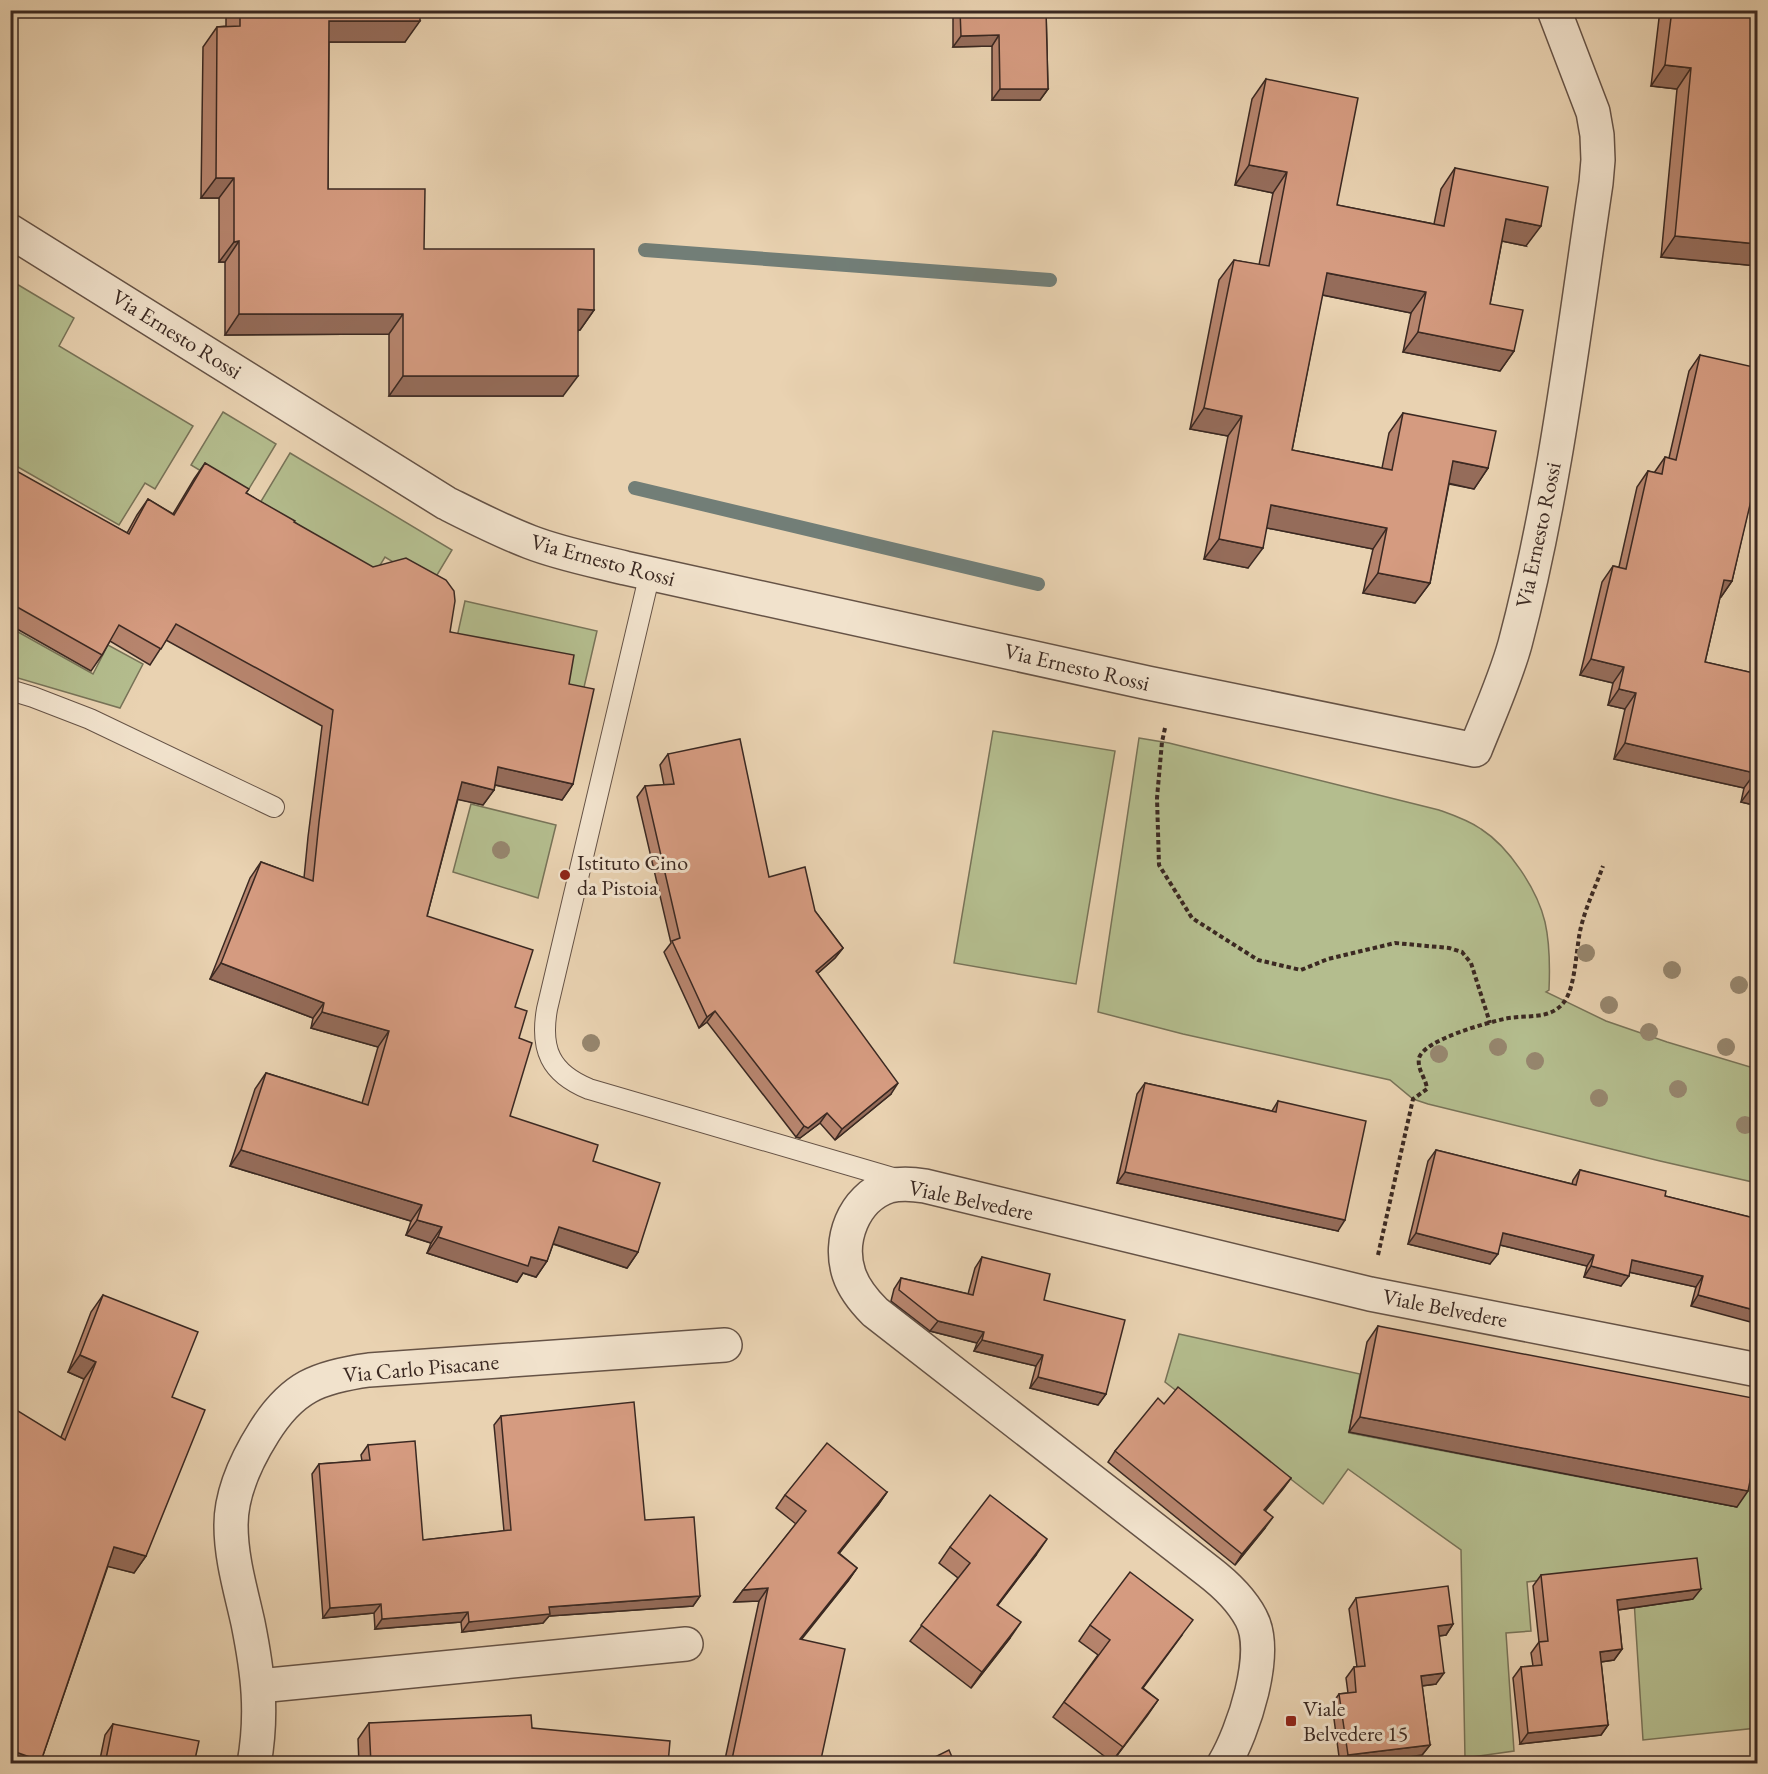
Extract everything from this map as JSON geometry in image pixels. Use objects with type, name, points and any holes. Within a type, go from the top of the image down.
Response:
[{"type":"street","name":"Via Ernesto Rossi","points":[[10,231],[454,507],[532,543],[562,553],[1174,689],[1475,750],[1515,645],[1536,549],[1556,444],[1596,183],[1597,144],[1593,112],[1554,10]]},
{"type":"street","name":"Viale Belvedere","points":[[1224,1764],[1241,1730],[1251,1692],[1258,1651],[1252,1620],[1224,1583],[875,1312],[855,1288],[845,1257],[848,1230],[853,1216],[873,1195],[888,1186],[909,1183],[1370,1294],[1758,1370]]},
{"type":"street","name":"Via Carlo Pisacane","points":[[254,1764],[259,1686],[232,1552],[231,1523],[236,1490],[246,1462],[275,1413],[293,1396],[315,1382],[338,1374],[369,1370],[724,1345]]},
{"type":"street","points":[[259,1686],[686,1644]]},
{"type":"lane","points":[[650,573],[548,1009],[544,1033],[549,1057],[562,1074],[589,1089],[909,1183]]},
{"type":"lane","points":[[10,690],[90,719],[274,807]]},
{"type":"path","points":[[1174,689],[1162,742],[1157,798],[1159,866],[1192,918],[1258,960],[1302,970],[1328,959],[1395,943],[1449,948],[1462,952],[1471,963],[1490,1023]]},
{"type":"path","points":[[1370,1294],[1413,1099],[1426,1089],[1419,1059],[1424,1050],[1445,1037],[1506,1018],[1541,1016],[1555,1011],[1565,1001],[1571,982],[1581,926],[1603,866]]},
{"type":"green space","points":[[10,280],[74,318],[59,346],[193,426],[155,489],[145,483],[119,525],[11,463]]},
{"type":"green space","points":[[223,412],[276,444],[244,497],[191,465]]},
{"type":"green space","points":[[290,453],[452,550],[431,585],[385,557],[374,575],[260,503]]},
{"type":"green space","points":[[465,601],[597,631],[582,696],[457,637]]},
{"type":"green space","points":[[11,628],[93,674],[108,645],[143,664],[120,708],[11,676]]},
{"type":"green space","points":[[993,731],[1115,751],[1076,984],[954,963]]},
{"type":"green space","points":[[1139,738],[1169,743],[1439,810],[1466,820],[1481,829],[1502,846],[1536,896],[1547,930],[1549,990],[1546,992],[1606,1021],[1757,1069],[1757,1183],[1428,1104],[1413,1099],[1390,1080],[1183,1034],[1098,1012]]},
{"type":"green space","points":[[471,804],[556,825],[538,898],[453,872]]},
{"type":"green space","points":[[1179,1334],[1360,1374],[1349,1433],[1737,1507],[1757,1417],[1757,1728],[1643,1740],[1632,1569],[1527,1582],[1531,1631],[1506,1633],[1514,1751],[1465,1758],[1461,1550],[1348,1469],[1323,1504],[1165,1382]]},
{"type":"building","points":[[240,10],[420,10],[420,21],[329,21],[328,189],[425,189],[424,249],[594,249],[594,310],[578,309],[578,376],[403,376],[403,314],[239,314],[239,241],[234,242],[234,178],[216,178],[217,27],[240,26]]},
{"type":"building","points":[[960,10],[1046,10],[1048,89],[1000,89],[999,35],[961,36]]},
{"type":"building","points":[[1672,10],[1758,10],[1758,244],[1675,236],[1691,68],[1665,65]]},
{"type":"building","points":[[1266,79],[1358,98],[1337,205],[1444,226],[1455,168],[1548,187],[1541,226],[1506,219],[1490,304],[1523,310],[1514,351],[1418,332],[1426,292],[1327,273],[1292,450],[1392,470],[1403,413],[1496,431],[1488,468],[1453,461],[1430,583],[1378,573],[1387,528],[1271,505],[1263,548],[1219,539],[1242,416],[1204,408],[1234,260],[1269,266],[1287,172],[1249,165]]},
{"type":"building","points":[[1700,355],[1758,368],[1758,471],[1732,581],[1724,580],[1705,662],[1758,674],[1758,788],[1752,787],[1755,773],[1625,743],[1636,693],[1619,689],[1624,667],[1591,659],[1613,566],[1626,569],[1648,471],[1662,474],[1665,457],[1676,460]]},
{"type":"building","points":[[205,463],[249,489],[246,493],[373,567],[406,558],[446,580],[454,591],[455,601],[450,632],[574,655],[569,684],[594,689],[573,784],[498,767],[494,790],[462,782],[427,916],[533,950],[515,1007],[527,1011],[519,1038],[532,1043],[510,1116],[598,1145],[593,1161],[660,1183],[638,1252],[559,1227],[547,1261],[531,1257],[528,1266],[438,1237],[442,1227],[417,1220],[422,1205],[241,1150],[266,1073],[368,1105],[389,1031],[322,1012],[324,1003],[221,963],[261,862],[313,881],[333,710],[176,624],[161,649],[119,625],[102,655],[10,603],[10,473],[13,469],[129,534],[148,499],[174,515]]},
{"type":"building","points":[[740,739],[769,877],[805,867],[815,911],[843,948],[816,971],[898,1083],[842,1129],[827,1113],[808,1128],[804,1126],[715,1011],[707,1017],[672,941],[680,938],[645,786],[674,784],[668,754]]},
{"type":"building","points":[[1145,1083],[1276,1112],[1278,1101],[1366,1121],[1345,1220],[1125,1172]]},
{"type":"building","points":[[1436,1150],[1576,1185],[1580,1170],[1666,1191],[1665,1196],[1758,1219],[1758,1311],[1698,1295],[1703,1276],[1632,1260],[1629,1276],[1591,1266],[1594,1255],[1503,1233],[1498,1254],[1416,1233]]},
{"type":"building","points":[[982,1257],[1050,1274],[1044,1300],[1125,1320],[1106,1394],[1038,1377],[1043,1355],[982,1340],[984,1332],[938,1321],[899,1290],[901,1278],[973,1295]]},
{"type":"building","points":[[103,1295],[198,1332],[172,1397],[205,1410],[146,1556],[114,1547],[41,1761],[10,1750],[10,1406],[65,1440],[96,1362],[80,1355]]},
{"type":"building","points":[[1378,1326],[1758,1399],[1758,1443],[1748,1491],[1360,1417]]},
{"type":"building","points":[[1178,1387],[1291,1478],[1264,1510],[1273,1517],[1242,1554],[1115,1451],[1158,1398],[1164,1404]]},
{"type":"building","points":[[634,1402],[645,1520],[694,1517],[700,1596],[549,1607],[550,1614],[469,1622],[468,1612],[382,1619],[381,1604],[330,1608],[319,1464],[370,1460],[368,1445],[415,1441],[423,1540],[511,1530],[501,1416]]},
{"type":"building","points":[[827,1443],[887,1492],[838,1553],[857,1568],[800,1639],[845,1649],[820,1764],[731,1764],[768,1588],[743,1590],[806,1511],[785,1495]]},
{"type":"building","points":[[990,1495],[1047,1539],[997,1605],[1021,1622],[982,1672],[921,1625],[970,1563],[950,1547]]},
{"type":"building","points":[[1697,1558],[1701,1589],[1617,1600],[1622,1649],[1600,1652],[1608,1725],[1528,1733],[1521,1667],[1542,1665],[1539,1642],[1548,1641],[1541,1575]]},
{"type":"building","points":[[1130,1572],[1193,1620],[1142,1688],[1158,1700],[1123,1747],[1064,1702],[1110,1640],[1090,1625]]},
{"type":"building","points":[[1448,1586],[1453,1624],[1438,1626],[1444,1673],[1421,1676],[1430,1745],[1348,1755],[1339,1694],[1356,1692],[1354,1667],[1365,1666],[1356,1598]]},
{"type":"building","points":[[531,1715],[532,1728],[670,1741],[668,1764],[371,1764],[369,1723]]},
{"type":"building","points":[[113,1724],[199,1741],[194,1764],[105,1764]]},
{"type":"building","points":[[949,1750],[955,1764],[921,1764]]},
{"type":"waterway","points":[[645,250],[1050,280]]},
{"type":"waterway","points":[[635,488],[1038,584]]},
{"type":"place","name":"Istituto Cino da Pistoia","points":[[565,875]]},
{"type":"place","name":"Viale Belvedere 15","points":[[1291,1721]]}]
